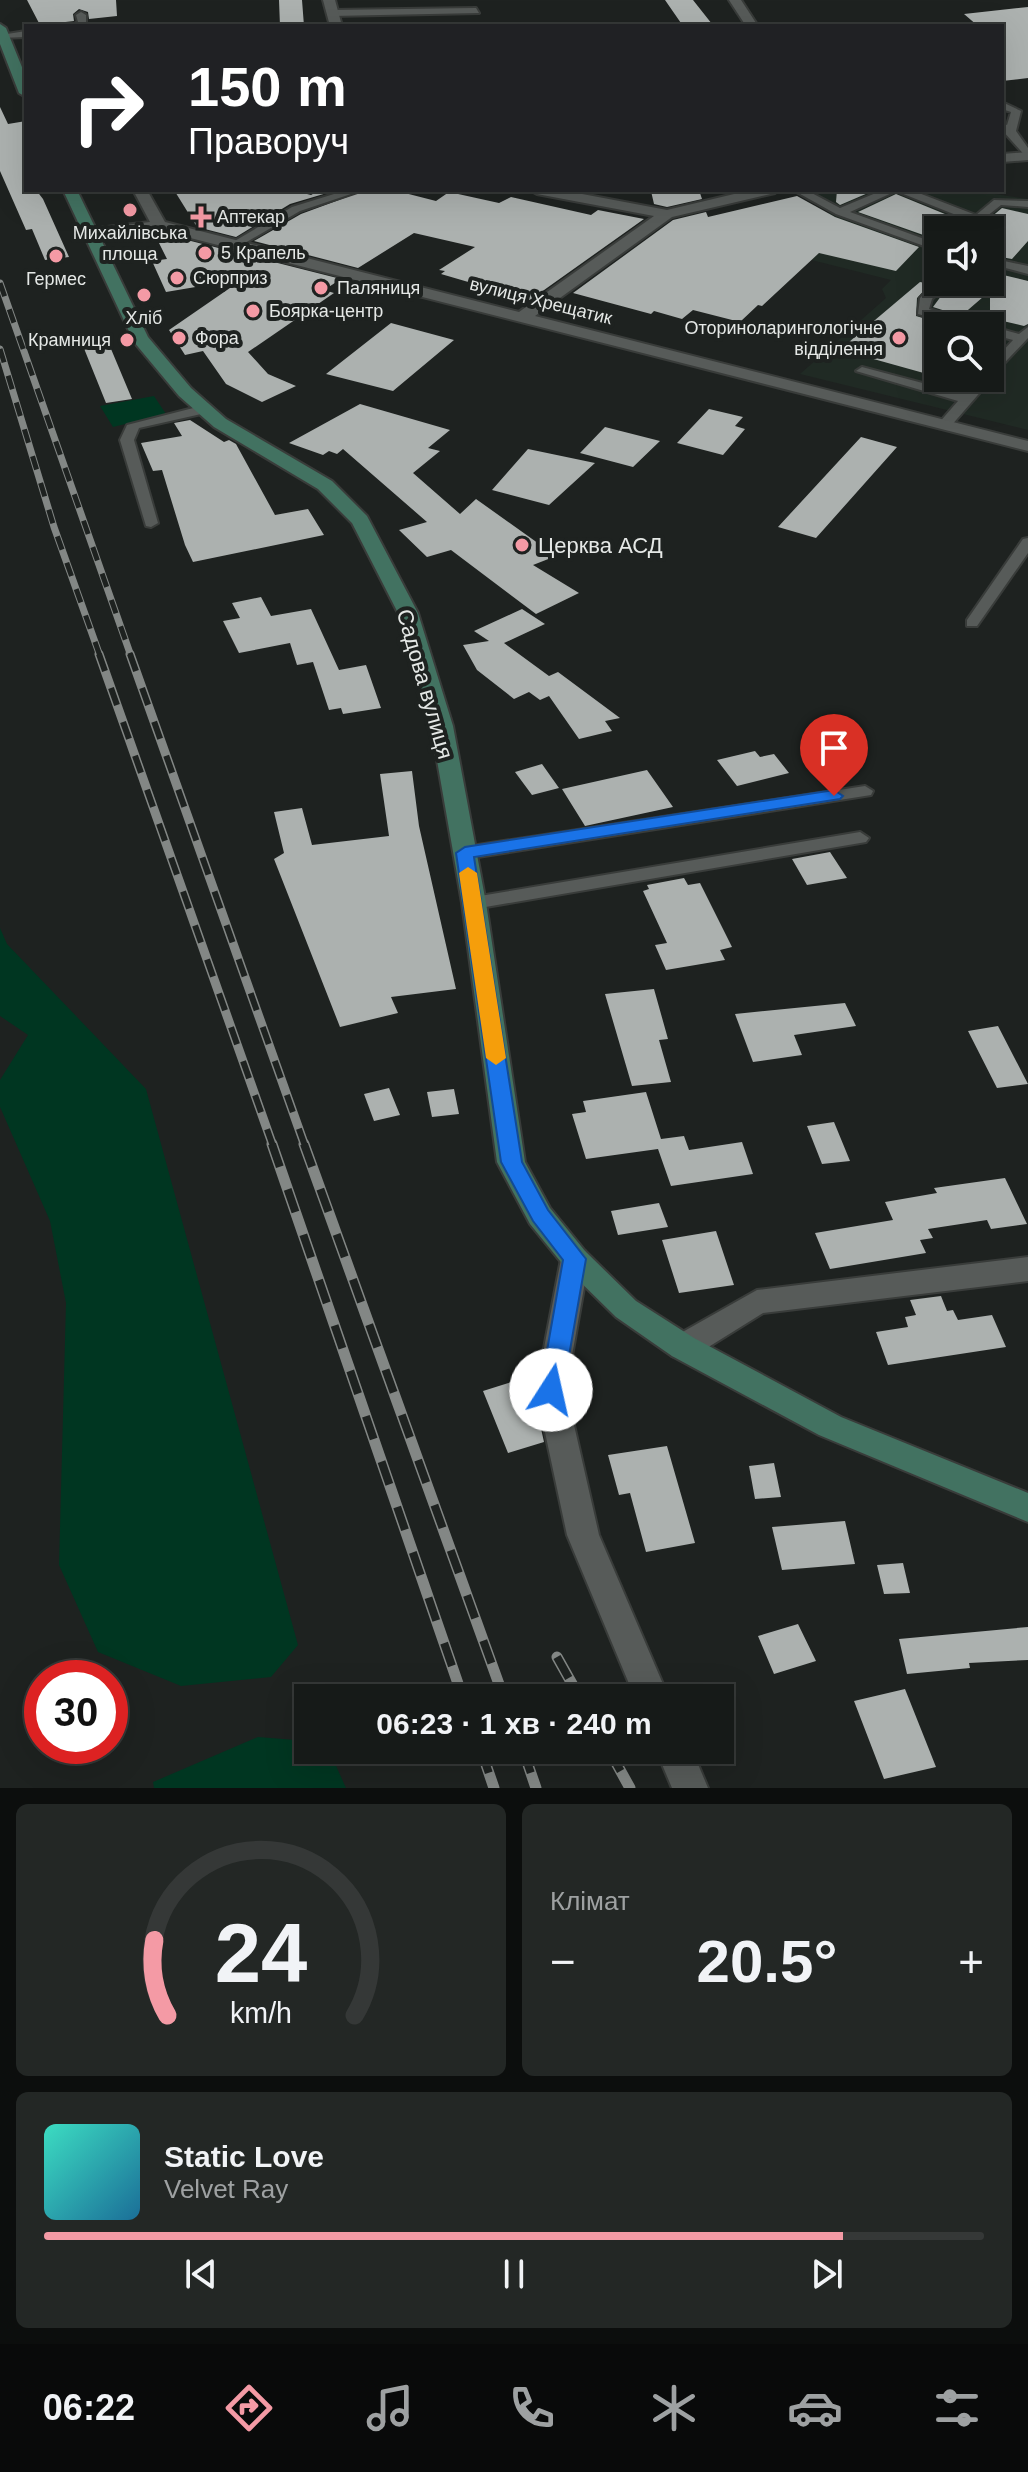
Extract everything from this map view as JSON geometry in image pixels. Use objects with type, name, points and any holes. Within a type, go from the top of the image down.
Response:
[{"type":"street","points":[[735,0],[751,24]]},
{"type":"street","points":[[2,32],[22,65]]},
{"type":"street","points":[[1004,158],[1028,156]]},
{"type":"street","points":[[71,192],[90,234]]},
{"type":"street","points":[[141,192],[159,225]]},
{"type":"street","points":[[548,192],[667,214]]},
{"type":"street","points":[[522,317],[667,214],[761,192]]},
{"type":"street","name":"вулиця Хрещатик","points":[[90,234],[159,225],[1028,446]]},
{"type":"street","name":"Садова вулиця","points":[[90,234],[140,338],[185,392],[220,423],[325,485],[360,520],[408,613],[442,726],[474,903],[511,1162],[540,1216],[575,1259],[626,1309],[683,1347],[830,1426],[1028,1508]]},
{"type":"street","points":[[575,1259],[551,1390],[583,1535],[646,1684]]},
{"type":"street","points":[[683,1347],[757,1302],[1028,1269]]},
{"type":"street","points":[[680,1764],[690,1788]]},
{"type":"lane","points":[[332,13],[476,11]]},
{"type":"lane","points":[[81,15],[83,24]]},
{"type":"lane","points":[[2,32],[24,34]]},
{"type":"lane","points":[[1004,106],[1016,111],[1006,128],[1028,156]]},
{"type":"lane","points":[[234,245],[296,209],[351,192]]},
{"type":"lane","points":[[802,192],[840,212],[924,241]]},
{"type":"lane","points":[[840,212],[887,192]]},
{"type":"lane","points":[[906,192],[969,216]]},
{"type":"lane","points":[[981,216],[998,202],[1028,204]]},
{"type":"lane","points":[[1004,264],[1028,270]]},
{"type":"lane","points":[[926,312],[922,311],[928,296]]},
{"type":"lane","points":[[1004,332],[1024,334]]},
{"type":"lane","points":[[1004,357],[1024,334]]},
{"type":"lane","points":[[862,371],[966,399]]},
{"type":"lane","points":[[945,424],[972,392]]},
{"type":"lane","points":[[151,523],[127,440],[134,425],[205,409]]},
{"type":"lane","points":[[972,623],[1028,542]]},
{"type":"lane","points":[[465,853],[865,791]]},
{"type":"lane","points":[[474,903],[860,838]]},
{"type":"shaded area","points":[[814,192],[982,192],[1028,199],[1028,430],[800,374],[886,298],[882,289],[891,280],[732,240],[832,212],[800,195]]},
{"type":"green space","points":[[154,396],[166,414],[113,427],[100,406]]},
{"type":"green space","points":[[0,928],[7,944],[146,1089],[298,1645],[271,1677],[181,1686],[128,1664],[128,1660],[118,1660],[98,1652],[59,1565],[66,1303],[50,1221],[0,1107],[0,1080],[28,1035],[0,1016]]},
{"type":"green space","points":[[258,1737],[294,1740],[294,1764],[335,1764],[346,1788],[154,1788],[153,1782]]},
{"type":"building","points":[[27,0],[116,0],[117,16],[89,19],[88,12],[79,9],[73,14],[74,21],[39,24]]},
{"type":"building","points":[[279,0],[302,0],[304,24],[280,24]]},
{"type":"building","points":[[665,0],[693,0],[712,24],[682,24]]},
{"type":"building","points":[[1028,7],[1028,78],[1004,81],[1004,24],[976,24],[964,14]]},
{"type":"building","points":[[0,107],[8,124],[24,121],[24,192],[38,192],[43,199],[69,257],[45,260],[32,229],[26,230],[0,171]]},
{"type":"building","points":[[175,192],[299,192],[311,195],[330,192],[290,204],[236,237],[197,227]]},
{"type":"building","points":[[361,192],[401,192],[436,201],[449,192],[499,203],[511,197],[591,215],[598,210],[644,219],[530,300],[441,274],[445,271],[439,270],[475,247],[414,233],[358,268],[254,241],[301,214]]},
{"type":"building","points":[[651,192],[700,192],[702,199],[667,207],[654,204]]},
{"type":"building","points":[[837,192],[870,192],[840,205],[836,202]]},
{"type":"building","points":[[896,194],[950,216],[924,216],[924,235],[858,212]]},
{"type":"building","points":[[797,196],[835,217],[919,247],[896,271],[819,253],[762,306],[758,305],[740,322],[693,310],[682,319],[654,311],[651,314],[573,293],[673,220],[706,212],[708,217]]},
{"type":"building","points":[[1002,208],[1028,214],[1028,241],[1012,259],[1004,258],[1004,216],[992,216]]},
{"type":"building","points":[[183,239],[341,279],[324,290],[334,293],[248,352],[268,374],[296,386],[262,402],[226,384],[203,351],[185,355],[169,330],[243,279],[166,292],[152,261],[167,259],[159,243]]},
{"type":"building","points":[[1004,275],[1028,281],[1028,324],[1024,326],[1004,321],[1004,312],[990,312],[990,296],[1004,296]]},
{"type":"building","name":"Оториноларингологічне відділення","points":[[920,282],[924,283],[924,290],[917,298],[916,316],[924,318],[924,373],[852,353],[862,345],[849,342]]},
{"type":"building","points":[[941,296],[983,297],[966,312],[949,312],[933,307]]},
{"type":"building","points":[[391,323],[454,340],[393,391],[326,374]]},
{"type":"building","points":[[106,337],[132,399],[106,403],[81,341]]},
{"type":"building","points":[[360,404],[450,430],[428,448],[440,451],[413,473],[460,514],[476,499],[556,556],[533,565],[579,593],[536,614],[451,550],[427,557],[399,530],[427,522],[343,449],[337,454],[329,451],[323,455],[289,443]]},
{"type":"building","points":[[709,409],[743,417],[735,426],[745,429],[723,455],[677,443]]},
{"type":"building","points":[[190,420],[224,442],[229,440],[236,444],[275,515],[308,509],[324,535],[193,562],[162,470],[153,471],[141,443],[182,436],[174,423]]},
{"type":"building","points":[[605,427],[660,441],[633,467],[580,453]]},
{"type":"building","points":[[861,437],[897,447],[816,538],[778,527]]},
{"type":"building","points":[[528,449],[595,463],[549,505],[492,490]]},
{"type":"building","points":[[261,597],[271,616],[311,609],[339,670],[366,665],[381,708],[343,714],[341,708],[329,710],[313,662],[297,665],[290,643],[239,653],[223,621],[240,618],[232,603]]},
{"type":"building","points":[[522,609],[545,624],[504,643],[549,676],[558,672],[620,718],[605,721],[612,731],[579,739],[549,696],[540,700],[529,692],[514,699],[477,670],[463,645],[489,641],[474,631]]},
{"type":"building","points":[[755,751],[760,757],[774,754],[789,773],[737,786],[717,760]]},
{"type":"building","points":[[542,764],[559,788],[532,795],[515,772]]},
{"type":"building","points":[[647,770],[673,807],[585,826],[562,789]]},
{"type":"building","points":[[412,771],[419,826],[456,989],[391,997],[398,1013],[340,1027],[274,859],[284,853],[274,812],[302,808],[312,845],[389,836],[380,774]]},
{"type":"building","points":[[830,852],[847,878],[807,885],[792,859]]},
{"type":"building","points":[[684,878],[688,885],[700,883],[732,947],[720,950],[725,960],[666,970],[655,945],[667,943],[643,891],[649,889],[647,885]]},
{"type":"building","points":[[654,989],[668,1039],[659,1040],[671,1082],[632,1086],[605,994]]},
{"type":"building","points":[[845,1003],[856,1026],[794,1035],[802,1055],[753,1062],[735,1014]]},
{"type":"building","points":[[998,1026],[1028,1084],[997,1088],[968,1031]]},
{"type":"building","points":[[389,1088],[400,1115],[374,1121],[364,1094]]},
{"type":"building","points":[[454,1089],[459,1114],[432,1117],[427,1092]]},
{"type":"building","points":[[646,1092],[661,1139],[684,1136],[689,1150],[742,1142],[753,1174],[671,1186],[658,1149],[586,1159],[572,1114],[586,1112],[583,1101]]},
{"type":"building","points":[[834,1122],[850,1161],[822,1164],[807,1126]]},
{"type":"building","points":[[1005,1178],[1027,1224],[991,1229],[987,1220],[928,1229],[933,1238],[920,1240],[926,1253],[830,1269],[815,1233],[893,1220],[885,1202],[937,1193],[934,1188]]},
{"type":"building","points":[[659,1203],[668,1227],[618,1235],[611,1211]]},
{"type":"building","points":[[716,1231],[734,1285],[679,1293],[662,1240]]},
{"type":"building","points":[[941,1296],[947,1311],[953,1310],[958,1320],[992,1315],[1006,1347],[888,1365],[876,1332],[908,1327],[905,1317],[916,1315],[910,1300]]},
{"type":"building","points":[[521,1379],[540,1424],[544,1442],[508,1453],[483,1391]]},
{"type":"building","points":[[667,1446],[695,1543],[646,1552],[630,1493],[619,1495],[608,1455]]},
{"type":"building","points":[[774,1463],[781,1497],[755,1499],[749,1466]]},
{"type":"building","points":[[845,1521],[855,1564],[782,1570],[772,1527]]},
{"type":"building","points":[[903,1563],[910,1593],[884,1594],[877,1565]]},
{"type":"building","points":[[798,1624],[816,1661],[774,1674],[758,1636]]},
{"type":"building","points":[[1028,1627],[1028,1660],[969,1663],[970,1668],[907,1674],[899,1639]]},
{"type":"building","points":[[905,1689],[936,1767],[884,1779],[854,1701]]},
{"type":"railway","points":[[0,283],[131,656]]},
{"type":"railway","points":[[0,349],[54,527],[100,656]]},
{"type":"railway","points":[[99,654],[273,1146]]},
{"type":"railway","points":[[130,654],[305,1146]]},
{"type":"railway","points":[[272,1144],[458,1684]]},
{"type":"railway","points":[[304,1144],[499,1684]]},
{"type":"railway","points":[[557,1657],[572,1684]]},
{"type":"railway","points":[[486,1764],[494,1788]]},
{"type":"railway","points":[[528,1764],[536,1788]]},
{"type":"railway","points":[[617,1764],[630,1788]]},
{"type":"slow traffic","points":[[468,873],[496,1058]]},
{"type":"place","name":"Михайлівська площа","points":[[130,210]]},
{"type":"place","name":"Аптекар","points":[[201,217]]},
{"type":"place","name":"5 Крапель","points":[[205,253]]},
{"type":"place","name":"Гермес","points":[[56,256]]},
{"type":"place","name":"Сюрприз","points":[[177,278]]},
{"type":"place","name":"Паляниця","points":[[321,288]]},
{"type":"place","name":"Хліб","points":[[144,295]]},
{"type":"place","name":"Боярка-центр","points":[[253,311]]},
{"type":"place","name":"Фора","points":[[179,338]]},
{"type":"place","name":"Оториноларингологічне відділення","points":[[899,338]]},
{"type":"place","name":"Крамниця","points":[[127,340]]},
{"type":"place","name":"Церква АСД","points":[[522,545]]},
{"type":"route","points":[[551,1390],[575,1259],[540,1216],[511,1162],[465,853],[834,796]]}]
